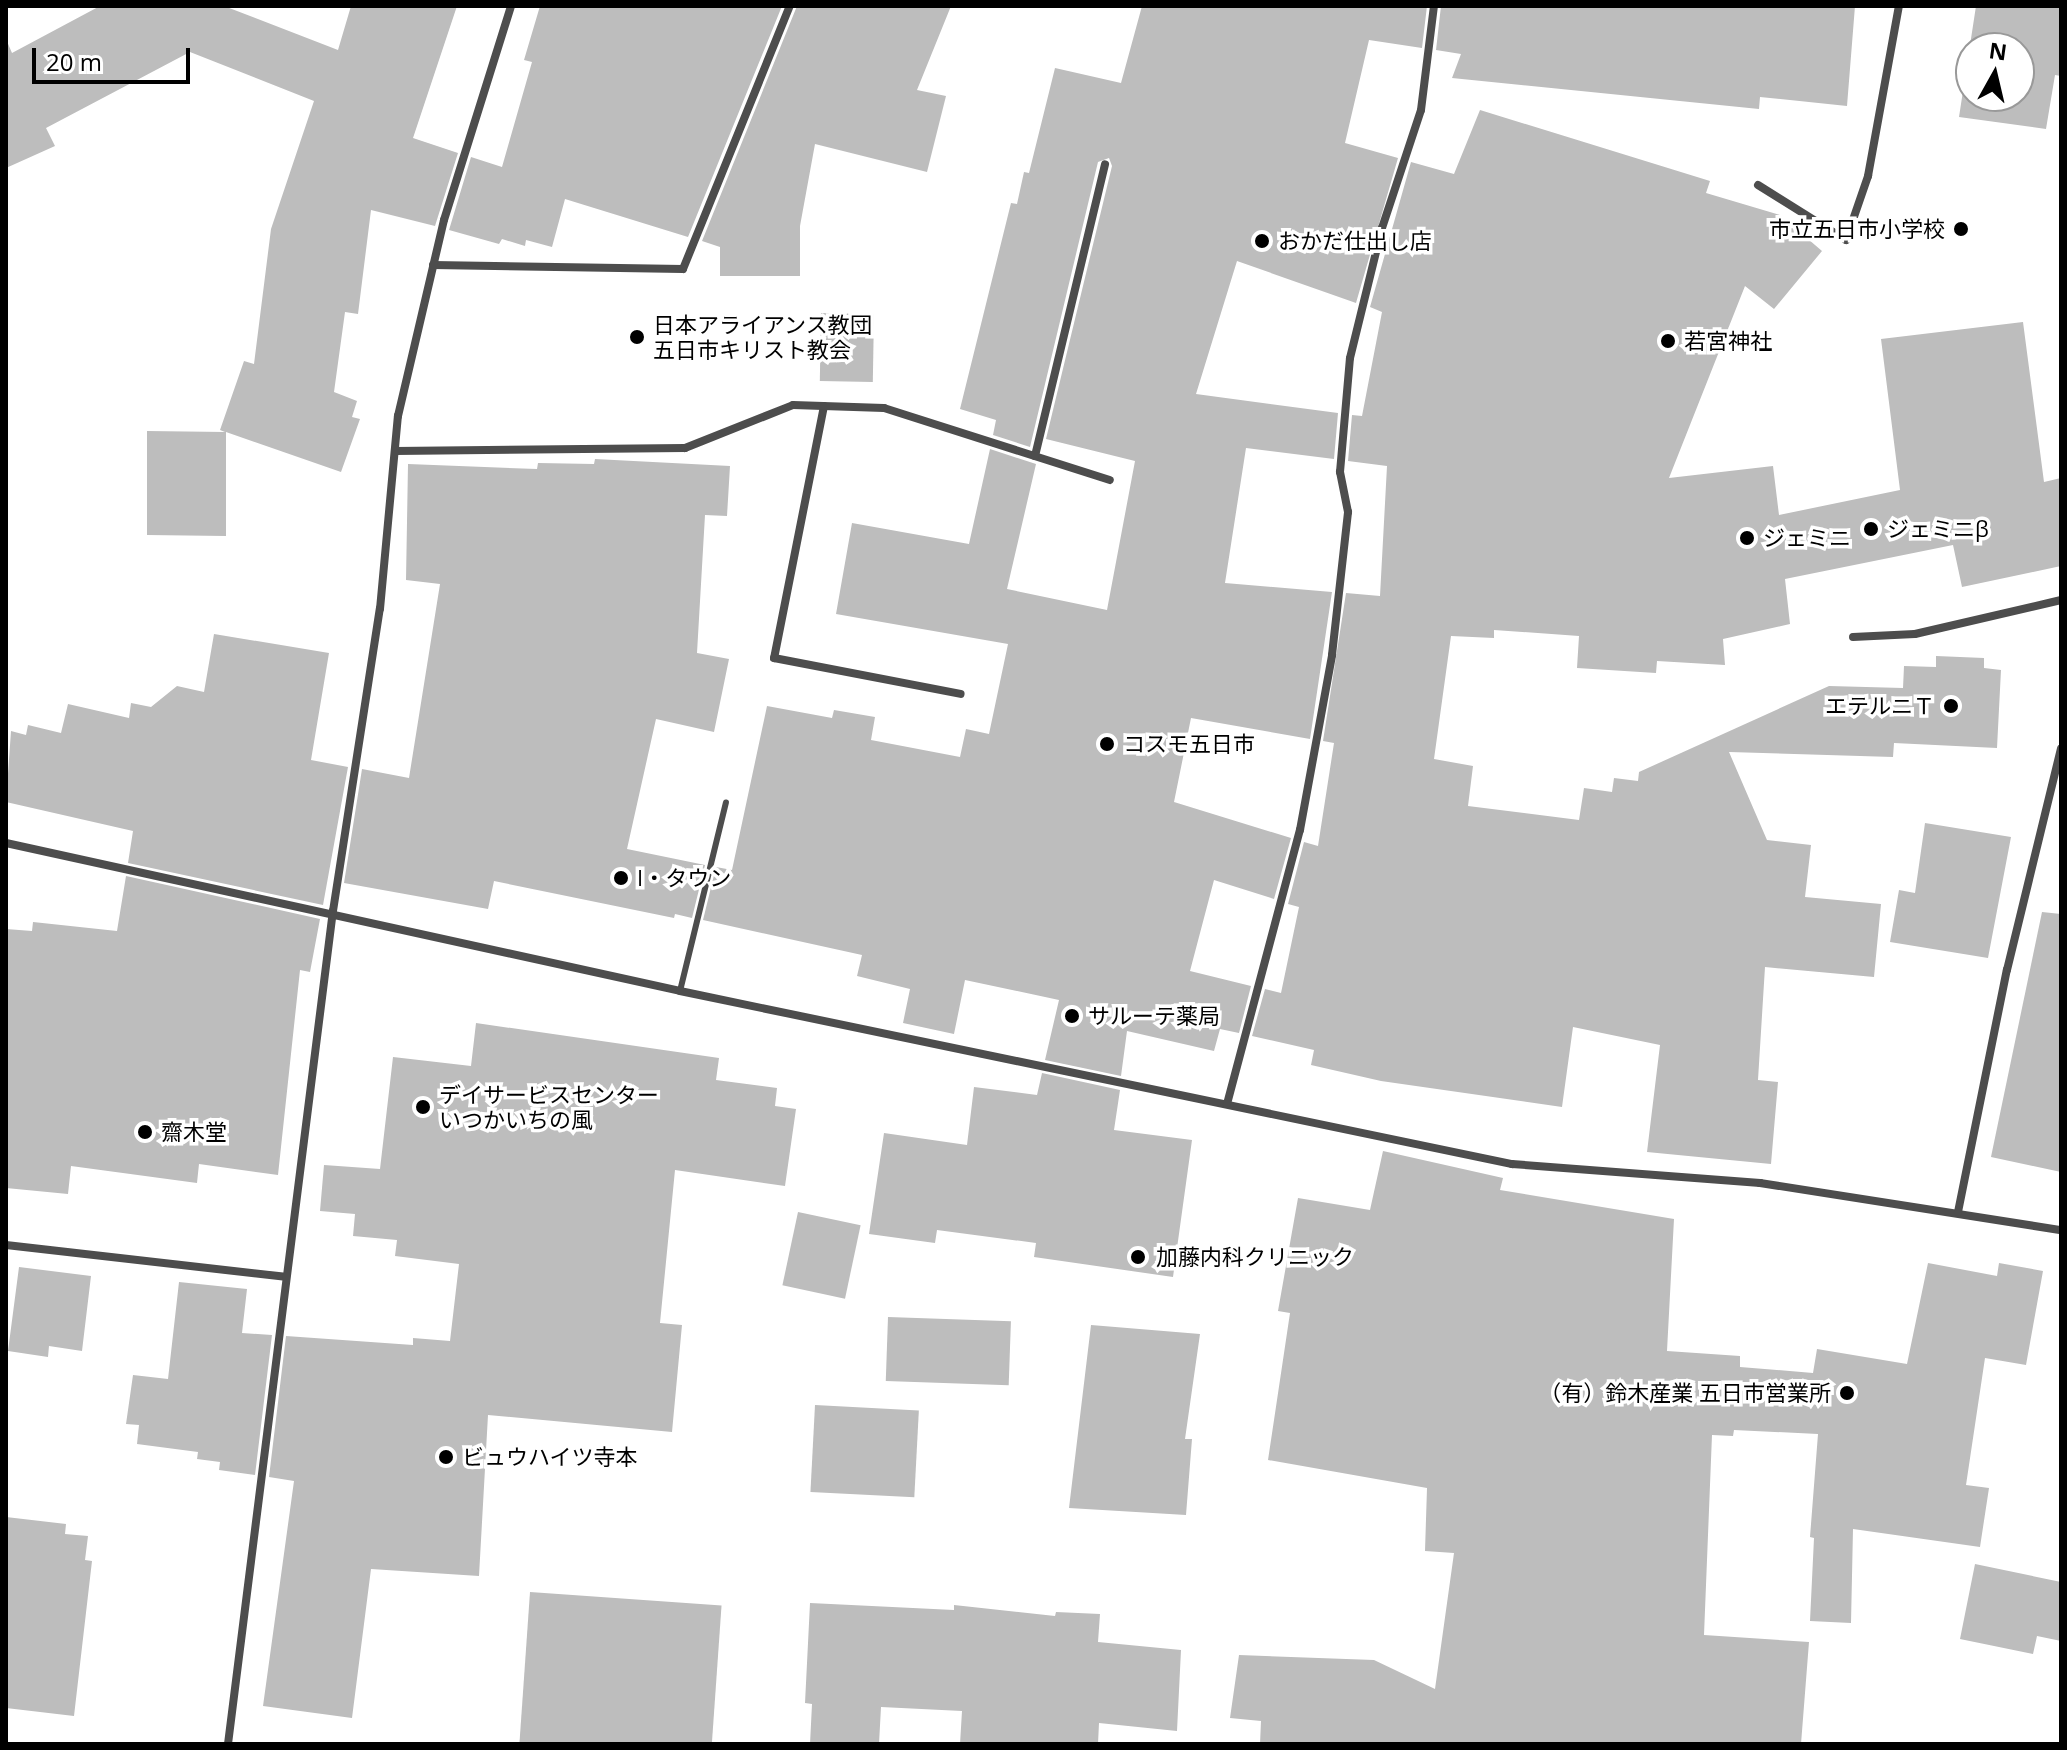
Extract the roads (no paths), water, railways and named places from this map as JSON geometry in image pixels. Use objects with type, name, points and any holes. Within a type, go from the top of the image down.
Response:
[{"type":"street","points":[[228,1744],[333,911],[380,609],[395,451],[410,358],[433,265],[511,6]]},
{"type":"street","points":[[433,265],[683,269],[790,6]]},
{"type":"street","points":[[1227,1104],[1300,830],[1332,655],[1348,512],[1340,472],[1350,358],[1382,228],[1421,110],[1434,6]]},
{"type":"street","points":[[1758,185],[1846,240],[1868,176],[1899,6]]},
{"type":"street","points":[[1035,456],[1105,164]]},
{"type":"street","points":[[395,451],[685,448],[793,405],[884,408],[1110,480]]},
{"type":"street","points":[[824,406],[774,658],[961,694]]},
{"type":"street","points":[[1853,637],[1915,634],[2061,600]]},
{"type":"street","points":[[1958,1212],[2007,970],[2061,749]]},
{"type":"street","points":[[6,843],[333,911],[680,991],[1512,1164],[1587,1174],[1760,1183],[2061,1230]]},
{"type":"street","points":[[6,1245],[285,1277]]},
{"type":"lane","points":[[680,991],[726,803]]},
{"type":"place","name":"市立五日市小学校","points":[[1961,229]]},
{"type":"place","name":"おかだ仕出し店","points":[[1262,241]]},
{"type":"place","name":"日本アライアンス教団 五日市キリスト教会","points":[[637,337]]},
{"type":"place","name":"若宮神社","points":[[1668,341]]},
{"type":"place","name":"ジェミニβ","points":[[1871,529]]},
{"type":"place","name":"ジェミニ","points":[[1747,538]]},
{"type":"place","name":"エテルニＴ","points":[[1951,706]]},
{"type":"place","name":"コスモ五日市","points":[[1107,744]]},
{"type":"place","name":"I・タウン","points":[[621,878]]},
{"type":"place","name":"サルーテ薬局","points":[[1072,1016]]},
{"type":"place","name":"デイサービスセンター いつかいちの風","points":[[423,1107]]},
{"type":"place","name":"齋木堂","points":[[145,1132]]},
{"type":"place","name":"加藤内科クリニック","points":[[1138,1257]]},
{"type":"place","name":"（有）鈴木産業 五日市営業所","points":[[1847,1393]]},
{"type":"place","name":"ビュウハイツ寺本","points":[[446,1457]]}]
